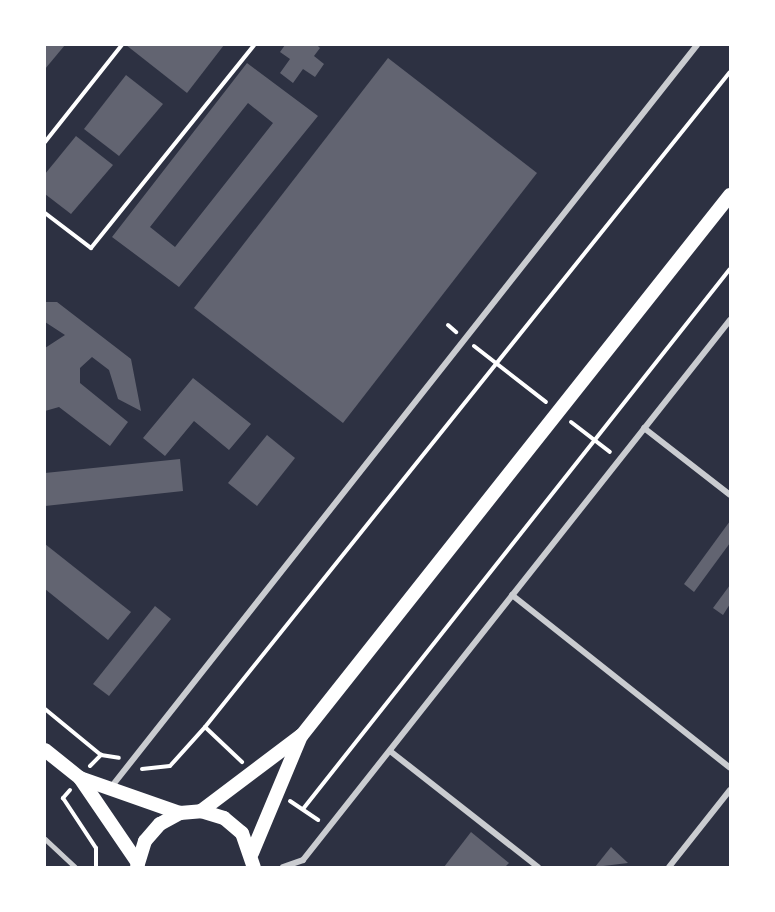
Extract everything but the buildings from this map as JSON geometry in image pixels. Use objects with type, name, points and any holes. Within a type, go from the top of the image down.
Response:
[{"type":"main road","points":[[201,812],[302,735],[730,195]]},
{"type":"main road","points":[[253,860],[302,735]]},
{"type":"main road","points":[[45,750],[80,778],[137,865]]},
{"type":"main road","points":[[80,778],[112,786],[180,813],[201,812],[224,818],[242,833],[253,860]]},
{"type":"main road","points":[[137,865],[145,841],[160,824],[180,813]]},
{"type":"street","points":[[112,786],[697,45]]},
{"type":"street","points":[[283,867],[303,860],[730,320]]},
{"type":"street","points":[[645,428],[730,495]]},
{"type":"street","points":[[512,595],[730,768]]},
{"type":"street","points":[[390,751],[538,867]]},
{"type":"street","points":[[669,867],[730,790]]},
{"type":"street","points":[[45,839],[76,866]]},
{"type":"path","points":[[45,142],[122,45]]},
{"type":"path","points":[[45,213],[90,248],[254,45]]},
{"type":"path","points":[[130,766],[170,766],[730,72]]},
{"type":"path","points":[[328,828],[303,809],[730,269]]},
{"type":"path","points":[[448,325],[620,459]]},
{"type":"path","points":[[45,710],[101,755],[120,758]]},
{"type":"path","points":[[91,765],[101,755]]},
{"type":"path","points":[[69,792],[63,798],[96,848],[96,867]]}]
